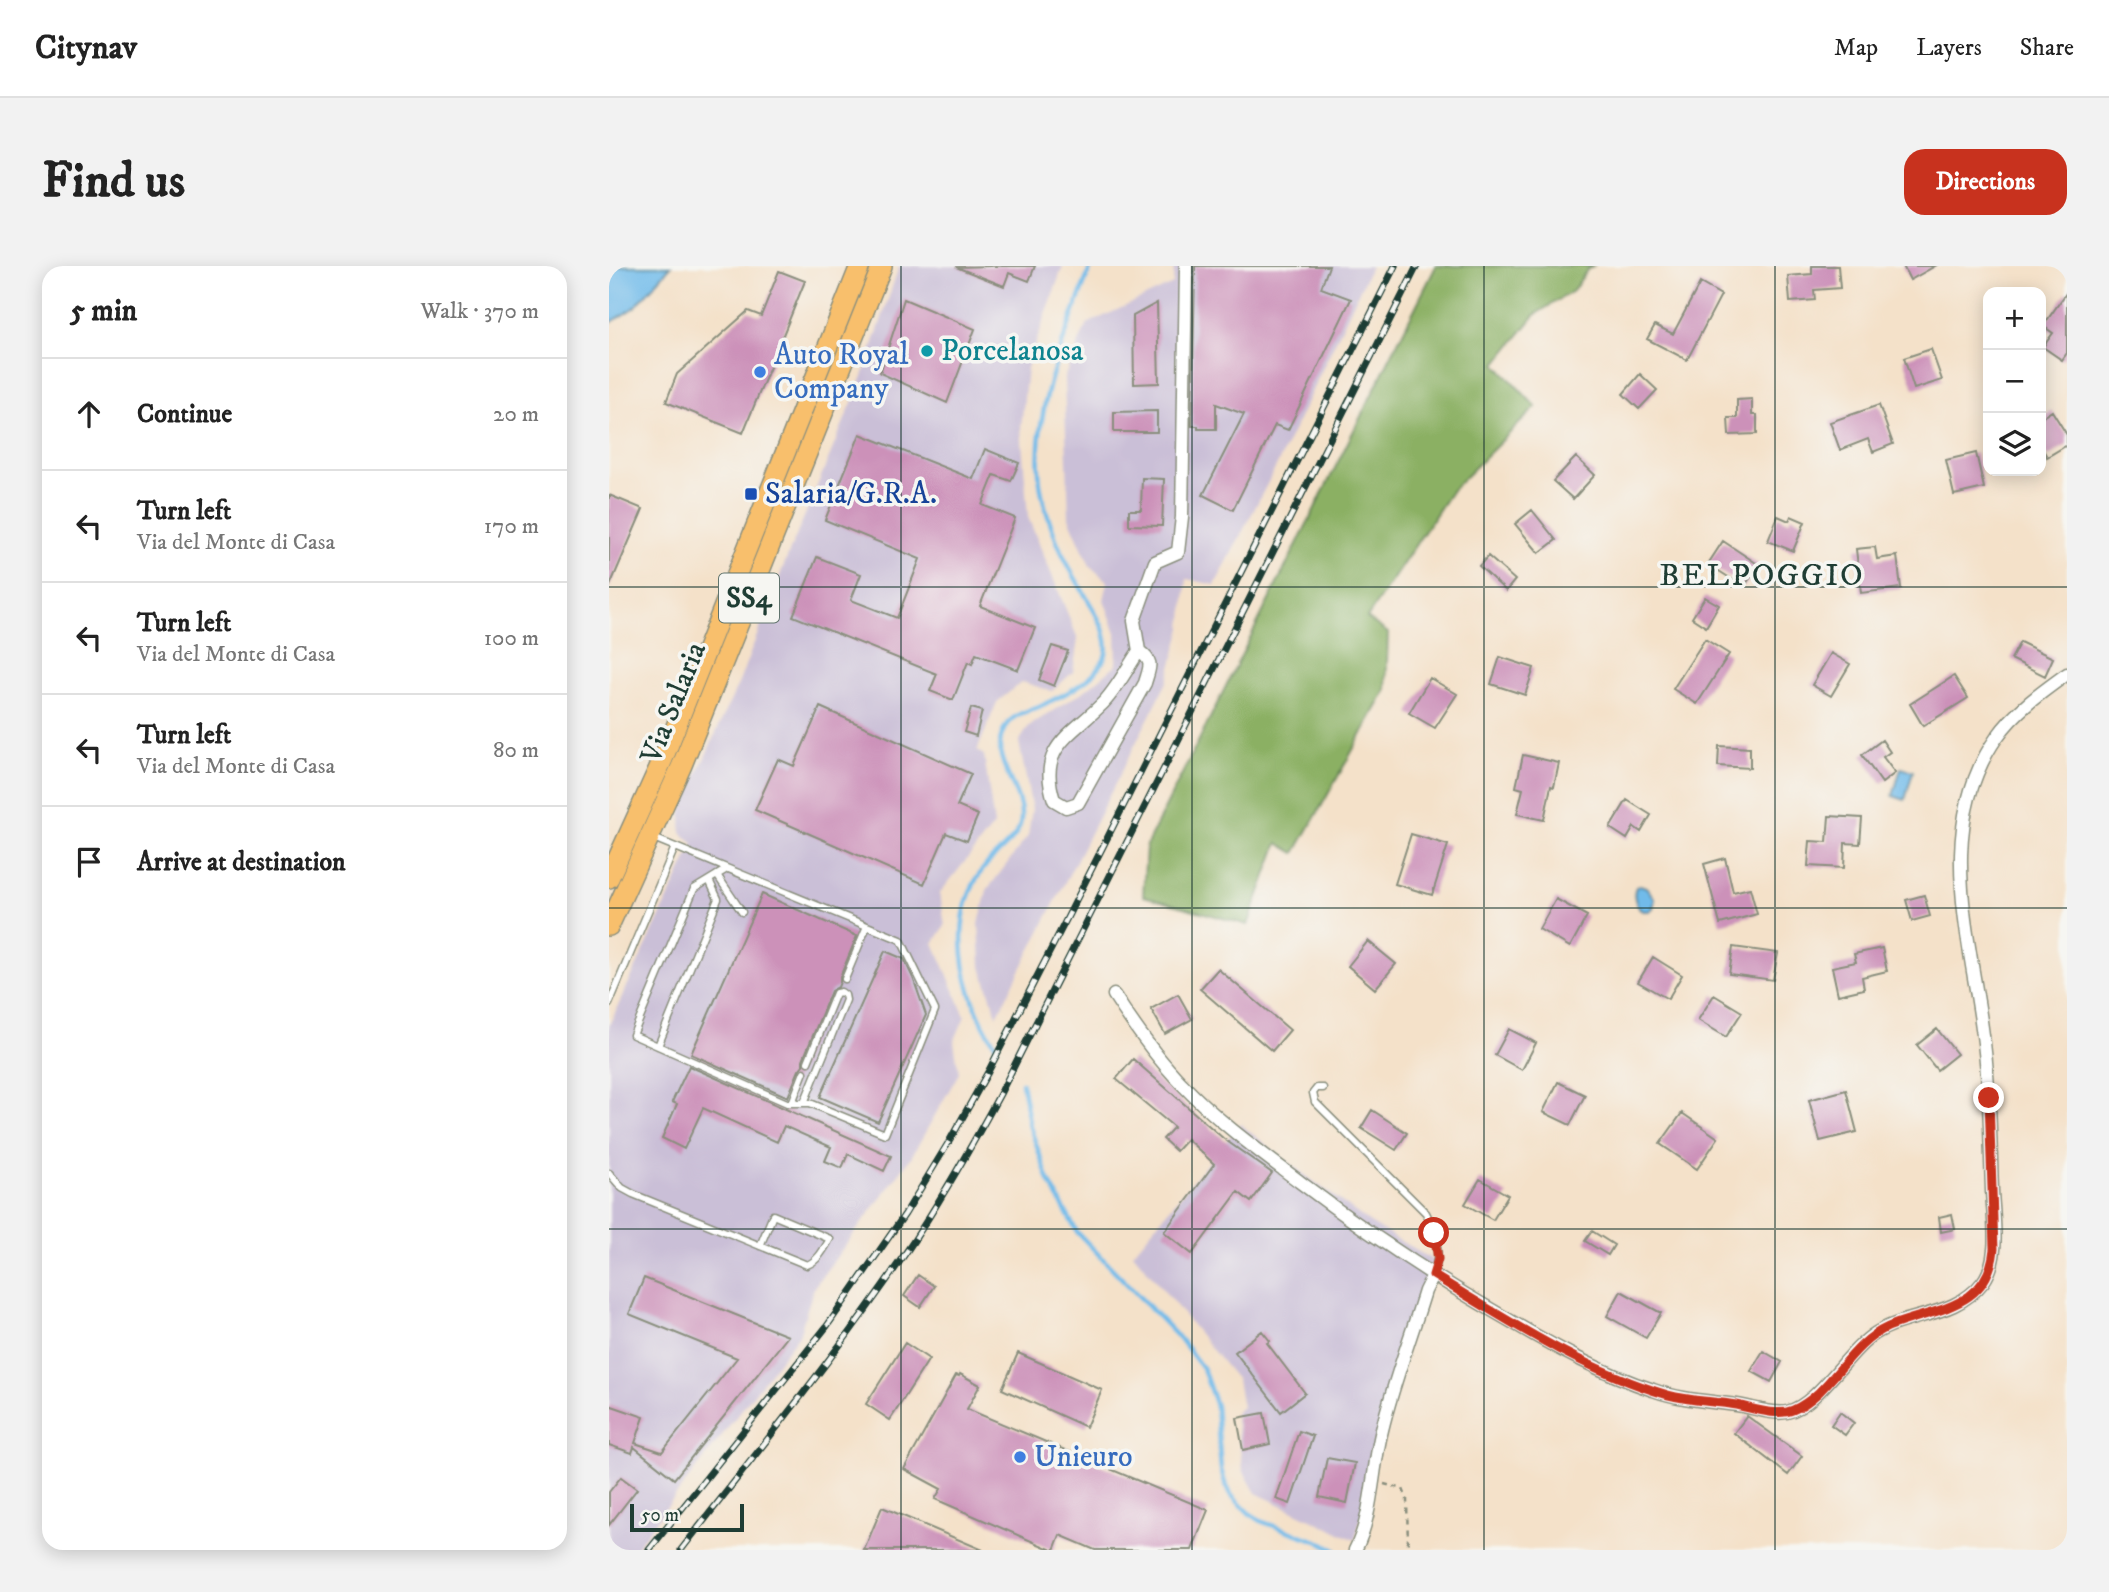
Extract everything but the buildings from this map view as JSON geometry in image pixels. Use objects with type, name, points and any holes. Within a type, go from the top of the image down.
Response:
[{"type":"main road","name":"Via Salaria","points":[[609,878],[663,759],[860,266]]},
{"type":"main road","name":"Via Salaria","points":[[609,926],[683,765],[882,266]]},
{"type":"street","points":[[1139,651],[1103,704],[1069,732],[1051,759],[1048,783],[1054,800],[1066,807],[1078,803],[1145,683],[1150,666],[1148,658],[1139,651],[1134,621],[1155,562],[1178,552],[1182,517],[1187,266]]},
{"type":"street","points":[[1114,995],[1154,1053],[1212,1113],[1340,1212],[1433,1275],[1541,1339],[1639,1385],[1696,1401],[1783,1413],[1791,1411],[1810,1399],[1853,1353],[1876,1334],[1945,1309],[1967,1297],[1988,1275],[1992,1262],[1993,1217],[1986,1055],[1962,898],[1961,857],[1965,823],[1978,774],[1999,734],[2031,702],[2067,674]]},
{"type":"street","points":[[1355,1550],[1361,1534],[1384,1422],[1425,1291],[1433,1275]]},
{"type":"lane","points":[[650,837],[901,940],[935,1010],[885,1134],[810,1103],[787,1103],[633,1035],[694,889],[727,869]]},
{"type":"lane","points":[[609,1004],[675,847]]},
{"type":"lane","points":[[717,875],[742,912]]},
{"type":"lane","points":[[658,1045],[718,898],[709,880]]},
{"type":"lane","points":[[845,979],[867,926]]},
{"type":"lane","points":[[804,1103],[846,1000],[841,992],[836,993],[808,1062]]},
{"type":"lane","points":[[792,1103],[804,1072]]},
{"type":"lane","points":[[1323,1088],[1315,1090],[1312,1096],[1315,1102],[1426,1213],[1438,1252],[1433,1275]]},
{"type":"lane","points":[[609,1173],[622,1188],[633,1194],[759,1246],[807,1265],[821,1254],[829,1239],[773,1215],[759,1246]]},
{"type":"path","points":[[1372,1480],[1402,1489],[1407,1499],[1408,1550]]},
{"type":"shaded area","points":[[899,266],[1063,266],[1027,368],[1021,428],[1028,517],[1078,639],[1073,672],[1052,691],[1022,682],[997,702],[977,751],[984,755],[994,825],[940,893],[945,926],[934,943],[965,1016],[954,1042],[959,1073],[910,1159],[814,1287],[799,1335],[634,1550],[609,1550],[609,1025],[694,844],[681,832],[682,808],[739,682],[784,565],[863,376]]},
{"type":"shaded area","points":[[1174,266],[1371,266],[1277,465],[1215,585],[1187,579],[1182,628],[1167,682],[997,1016],[981,966],[979,924],[987,890],[1028,836],[1032,809],[1019,742],[1029,726],[1087,689],[1117,664],[1116,633],[1104,600],[1108,582],[1090,566],[1069,518],[1064,378],[1087,324],[1173,284]]},
{"type":"shaded area","points":[[1240,1124],[1370,1223],[1434,1261],[1420,1294],[1355,1540],[1256,1493],[1243,1470],[1235,1413],[1242,1407],[1237,1380],[1133,1253]]},
{"type":"green space","points":[[1436,266],[1593,266],[1587,270],[1573,291],[1536,314],[1496,364],[1536,407],[1452,490],[1367,618],[1388,633],[1386,691],[1295,853],[1278,843],[1248,925],[1143,896],[1146,846]]},
{"type":"water","points":[[609,266],[671,266],[636,306],[609,324]]},
{"type":"water","points":[[1901,768],[1913,771],[1905,800],[1893,796]]},
{"type":"water","points":[[1636,887],[1646,887],[1655,899],[1653,908],[1649,911],[1643,911],[1635,900]]},
{"type":"waterway","points":[[995,1044],[983,1024],[967,979],[962,930],[966,906],[974,884],[987,864],[1013,838],[1020,826],[1017,795],[1002,759],[1002,735],[1014,717],[1074,689],[1092,675],[1099,668],[1106,651],[1103,628],[1056,539],[1047,514],[1039,472],[1039,446],[1047,394],[1091,266]]},
{"type":"waterway","points":[[1022,1083],[1030,1127],[1049,1181],[1077,1232],[1181,1340],[1203,1369],[1216,1406],[1221,1469],[1232,1496],[1249,1513],[1263,1522],[1323,1543],[1335,1550]]},
{"type":"railway","points":[[649,1550],[827,1326],[905,1214],[950,1140],[1066,920],[1395,266]]},
{"type":"railway","points":[[681,1550],[859,1319],[915,1239],[970,1148],[1001,1092],[1417,266]]},
{"type":"place","name":"Porcelanosa","points":[[927,351]]},
{"type":"place","name":"Auto Royal Company","points":[[760,372]]},
{"type":"place","name":"Salaria/G.R.A.","points":[[751,494]]},
{"type":"place","name":"Unieuro","points":[[1020,1457]]},
{"type":"district","name":"BELPOGGIO","points":[[1762,576]]},
{"type":"route","points":[[1434,1233],[1438,1259],[1433,1275],[1541,1339],[1639,1385],[1674,1397],[1783,1413],[1806,1402],[1853,1353],[1876,1334],[1888,1327],[1945,1309],[1967,1297],[1988,1275],[1994,1249],[1989,1098]]}]
